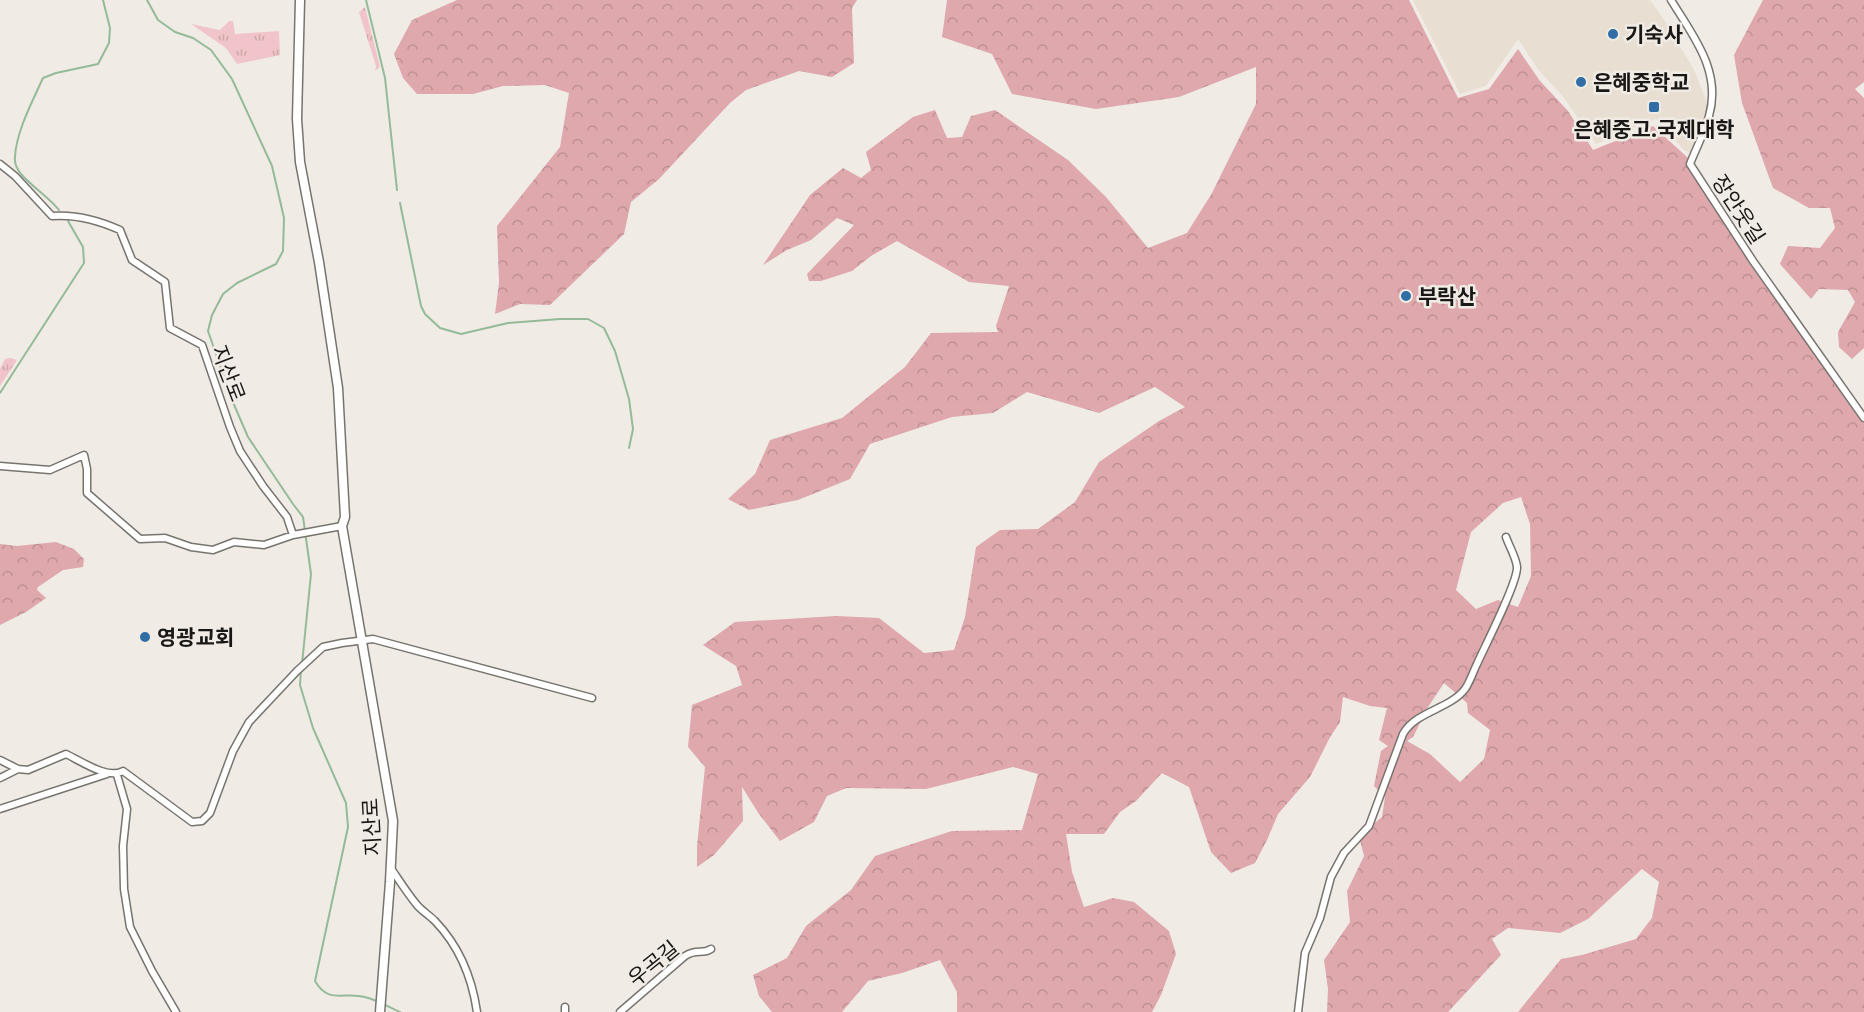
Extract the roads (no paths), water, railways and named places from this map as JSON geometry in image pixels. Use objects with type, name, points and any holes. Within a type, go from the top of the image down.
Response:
[{"type":"main road","name":"지산로","points":[[300,0],[297,119],[300,162],[338,388],[345,517],[342,525],[393,821],[380,1012]]},
{"type":"street","name":"장안웃길","points":[[1671,0],[1707,61],[1711,73],[1712,97],[1709,117],[1690,164],[1753,261],[1864,418]]},
{"type":"street","name":"지산로","points":[[0,164],[15,176],[52,216],[67,215],[100,221],[120,230],[132,260],[165,282],[170,328],[201,345],[240,451],[296,534]]},
{"type":"street","points":[[0,466],[50,470],[84,455],[87,469],[87,493],[140,539],[165,538],[191,547],[213,550],[234,543],[264,545],[296,534],[342,525]]},
{"type":"street","points":[[1298,1012],[1305,953],[1320,918],[1330,877],[1344,853],[1369,826],[1402,734],[1407,727],[1465,689],[1515,579],[1517,567],[1506,537]]},
{"type":"street","points":[[0,760],[18,769],[28,770],[66,754],[107,774],[117,775],[123,771],[192,822],[202,821],[210,813],[233,751],[249,722],[297,671],[324,647],[373,639],[592,698]]},
{"type":"street","points":[[0,778],[18,769]]},
{"type":"street","points":[[0,809],[107,774]]},
{"type":"street","points":[[117,775],[127,809],[123,846],[124,889],[130,927],[176,1012]]},
{"type":"street","points":[[390,867],[418,907],[434,920],[454,943],[475,993],[477,1012]]},
{"type":"street","name":"우곡길","points":[[620,1012],[692,951],[707,952],[711,949]]},
{"type":"waterway","points":[[59,210],[18,170],[15,162],[18,137],[43,78],[98,64],[109,43],[110,28],[103,0]]},
{"type":"waterway","points":[[147,0],[158,20],[175,32],[193,38],[211,50],[232,79],[272,166],[284,218],[283,251],[276,264],[237,283],[223,294],[212,315],[208,331],[232,400],[248,437],[303,517],[311,574],[302,664]]},
{"type":"waterway","points":[[366,0],[385,78],[397,190]]},
{"type":"waterway","points":[[400,203],[421,306],[425,314],[440,328],[461,334],[508,323],[560,319],[588,319],[604,328],[615,351],[629,399],[633,429],[629,448]]},
{"type":"waterway","points":[[0,393],[84,263],[83,247],[68,221]]},
{"type":"waterway","points":[[301,670],[300,685],[313,728],[346,803],[348,827],[315,981],[320,988],[331,995],[365,997],[400,1012]]},
{"type":"place","name":"기숙사","points":[[1613,34]]},
{"type":"place","name":"은혜중학교","points":[[1581,82]]},
{"type":"place","name":"은혜중고.국제대학","points":[[1654,107]]},
{"type":"place","name":"부락산","points":[[1406,296]]},
{"type":"place","name":"영광교회","points":[[145,637]]}]
